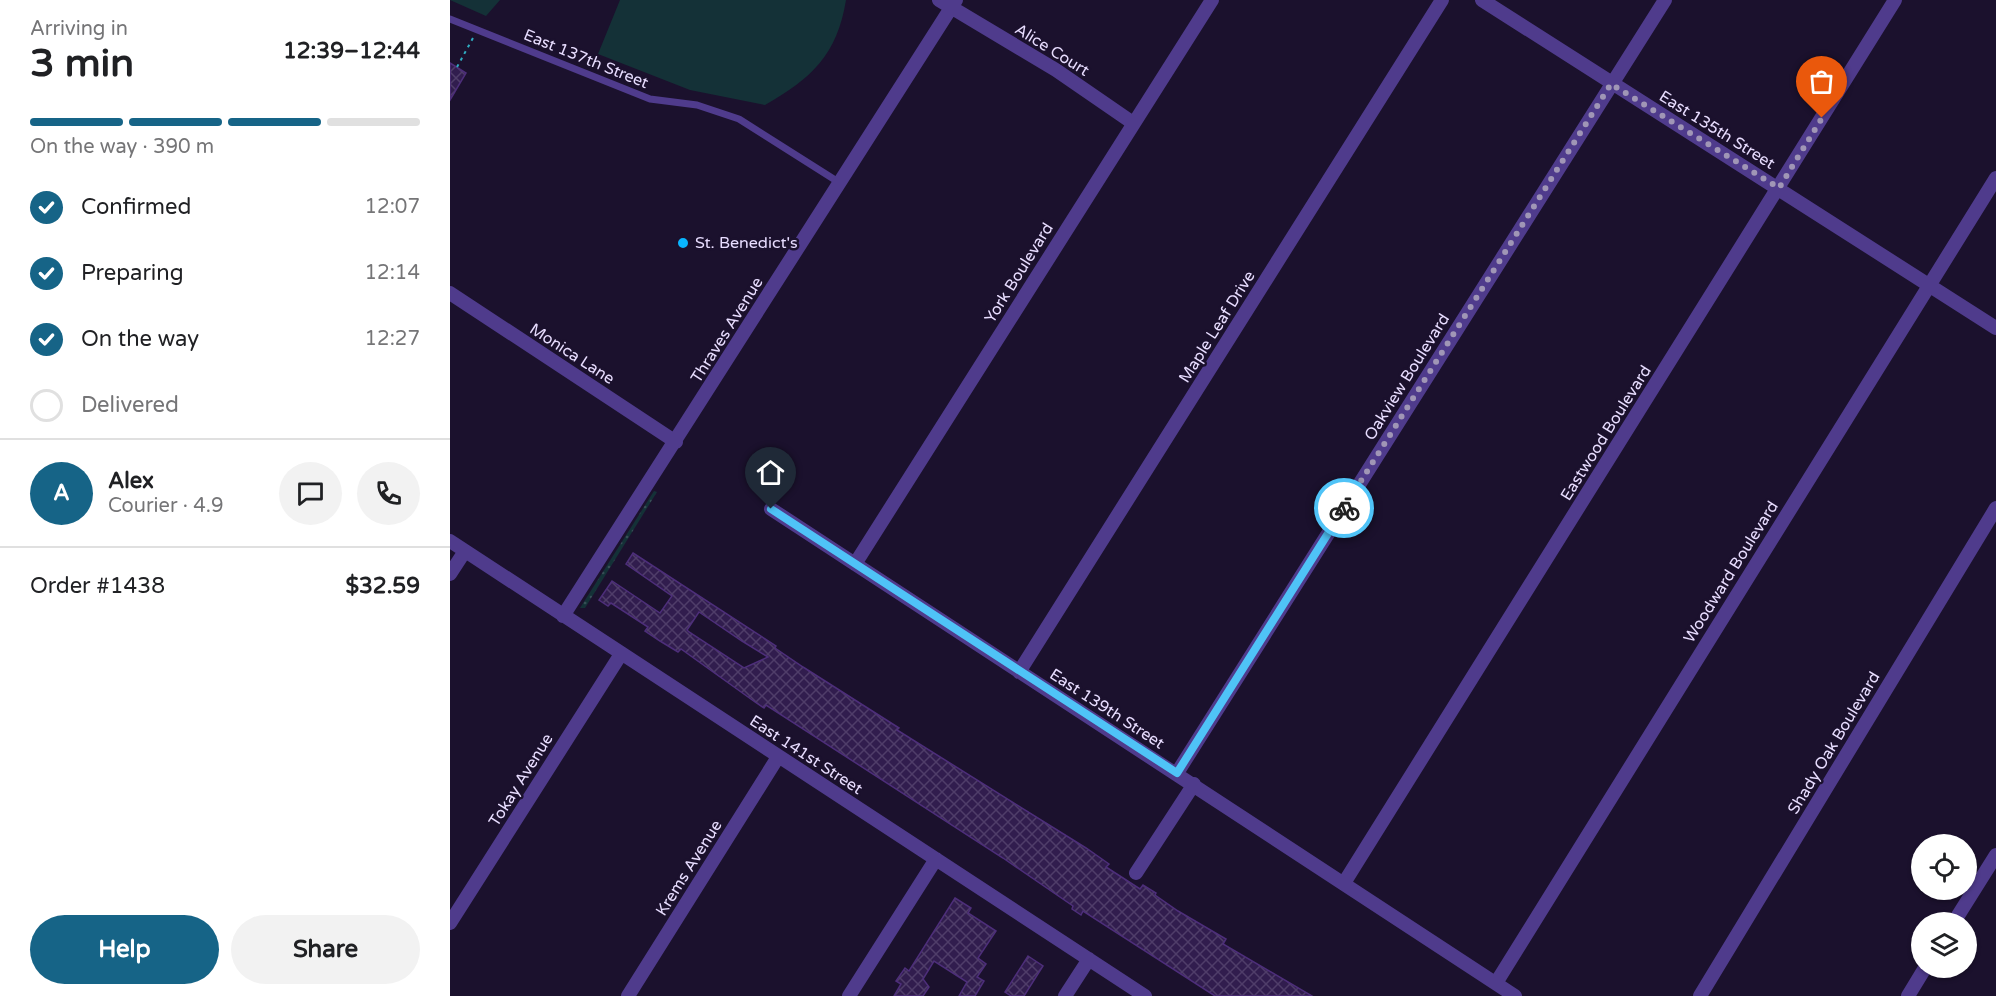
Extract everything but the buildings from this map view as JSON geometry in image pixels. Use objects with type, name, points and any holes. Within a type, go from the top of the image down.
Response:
[{"type":"street","name":"Alice Court","points":[[939,0],[954,4],[1133,123]]},
{"type":"street","name":"York Boulevard","points":[[855,564],[1212,0]]},
{"type":"street","name":"Maple Leaf Drive","points":[[1019,672],[1443,0]]},
{"type":"street","name":"East 135th Street","points":[[1482,0],[1996,328]]},
{"type":"street","name":"Oakview Boulevard","points":[[1177,773],[1665,0]]},
{"type":"street","name":"Eastwood Boulevard","points":[[1344,884],[1895,0]]},
{"type":"street","name":"Thraves Avenue","points":[[563,616],[954,4]]},
{"type":"street","name":"Woodward Boulevard","points":[[1496,984],[1996,178]]},
{"type":"street","name":"Monica Lane","points":[[450,293],[676,442]]},
{"type":"street","name":"Shady Oak Boulevard","points":[[1700,996],[1996,508]]},
{"type":"street","name":"East 139th Street","points":[[771,509],[1515,996]]},
{"type":"street","name":"East 141st Street","points":[[450,541],[1145,996]]},
{"type":"street","points":[[450,574],[465,550]]},
{"type":"street","name":"Tokay Avenue","points":[[450,923],[621,654]]},
{"type":"street","name":"Krems Avenue","points":[[628,996],[778,757]]},
{"type":"street","points":[[1136,873],[1194,784]]},
{"type":"street","points":[[1960,912],[1996,855]]},
{"type":"street","points":[[849,996],[936,859]]},
{"type":"street","points":[[1065,996],[1089,959]]},
{"type":"street","points":[[1908,996],[1919,978]]},
{"type":"lane","name":"East 137th Street","points":[[450,19],[650,99],[698,105],[739,119],[840,183]]},
{"type":"path","points":[[457,67],[478,30]]},
{"type":"green space","points":[[450,0],[500,0],[486,16]]},
{"type":"green space","points":[[620,0],[846,0],[836,36],[820,63],[796,85],[765,105],[690,90],[598,54]]},
{"type":"green space","points":[[654,491],[657,492],[585,608],[580,608]]},
{"type":"way so far","points":[[1344,508],[1611,84],[1779,188],[1822,118]]},
{"type":"place","name":"St. Benedict's","points":[[683,243]]},
{"type":"route","points":[[771,509],[1177,773],[1344,508]]}]
